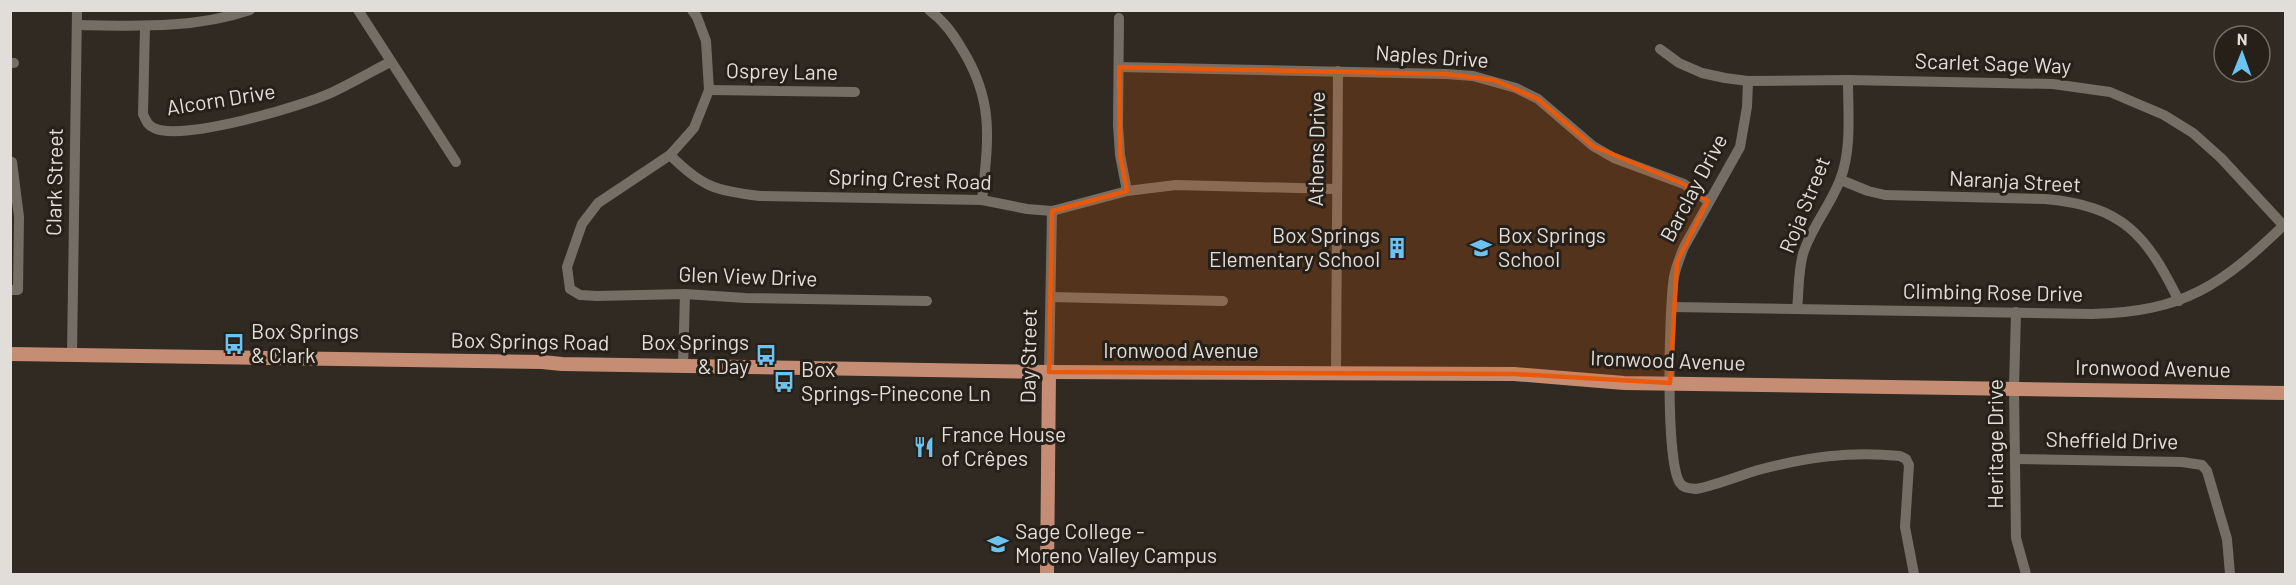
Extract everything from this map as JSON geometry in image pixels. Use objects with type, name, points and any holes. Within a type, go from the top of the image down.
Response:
[{"type":"main road","name":"Box Springs Road","points":[[10,354],[1049,372]]},
{"type":"main road","name":"Ironwood Avenue","points":[[1049,372],[1514,374],[1624,382],[2286,393]]},
{"type":"main road","name":"Day Street","points":[[1047,574],[1049,372]]},
{"type":"street","name":"Clark Street","points":[[72,355],[77,10]]},
{"type":"street","points":[[77,26],[145,27],[250,10]]},
{"type":"street","points":[[358,10],[456,162]]},
{"type":"street","points":[[670,155],[694,128],[708,90],[706,41],[694,14],[707,10]]},
{"type":"street","points":[[929,10],[950,30],[979,79],[986,104],[988,126],[982,200]]},
{"type":"street","points":[[1119,18],[1119,135],[1120,155],[1127,191]]},
{"type":"street","name":"Alcorn Drive","points":[[145,27],[143,114],[147,124],[156,129],[190,129],[238,122],[289,109],[333,92],[390,62]]},
{"type":"street","name":"Scarlet Sage Way","points":[[1660,49],[1679,63],[1702,73],[1748,81],[1848,80],[2053,84],[2110,92],[2164,115],[2193,133],[2221,158],[2284,224]]},
{"type":"street","name":"Naples Drive","points":[[1119,67],[1473,76],[1516,88],[1538,99],[1593,147],[1614,158],[1684,184],[1708,201]]},
{"type":"street","name":"Athens Drive","points":[[1335,372],[1338,71]]},
{"type":"street","name":"Roja Street","points":[[1797,309],[1803,254],[1811,234],[1841,180],[1847,148],[1848,80]]},
{"type":"street","name":"Barclay Drive","points":[[1748,81],[1747,107],[1740,147],[1708,201],[1677,262],[1672,307],[1670,383],[1674,463],[1680,482],[1687,488],[1706,487],[1820,455],[1893,455],[1906,459],[1909,465],[1905,527],[1914,574]]},
{"type":"street","name":"Osprey Lane","points":[[708,90],[855,92]]},
{"type":"street","name":"Spring Crest Road","points":[[670,155],[691,176],[707,185],[730,193],[760,196],[982,200],[1027,209],[1052,211],[1127,191],[1176,185],[1336,189]]},
{"type":"street","name":"Glen View Drive","points":[[670,155],[598,203],[582,224],[567,267],[570,289],[580,295],[597,296],[685,294],[745,298],[927,301]]},
{"type":"street","points":[[12,162],[14,290]]},
{"type":"street","name":"Naranja Street","points":[[1841,180],[1885,195],[2045,199],[2071,201],[2093,207],[2114,216],[2132,229],[2148,246],[2161,264],[2179,301]]},
{"type":"street","name":"Day Street","points":[[1049,372],[1052,211]]},
{"type":"street","name":"Climbing Rose Drive","points":[[1672,307],[2132,312],[2179,301],[2227,276],[2252,256],[2284,224]]},
{"type":"street","points":[[683,366],[685,294]]},
{"type":"street","points":[[1051,297],[1223,301]]},
{"type":"street","name":"Heritage Drive","points":[[2016,312],[2014,388],[2016,538],[2026,574]]},
{"type":"street","name":"Sheffield Drive","points":[[2015,459],[2182,462],[2202,465],[2207,471],[2227,540],[2230,574]]},
{"type":"highlighted area","points":[[1119,67],[1446,74],[1494,80],[1538,99],[1593,146],[1684,184],[1708,201],[1677,262],[1670,383],[1514,374],[1049,372],[1052,211],[1127,191],[1120,155]]},
{"type":"place","name":"Box Springs Elementary School","points":[[1397,248]]},
{"type":"place","name":"Box Springs School","points":[[1481,248]]},
{"type":"place","name":"Box Springs & Clark","points":[[234,344]]},
{"type":"place","name":"Box Springs & Day","points":[[766,355]]},
{"type":"place","name":"Box Springs-Pinecone Ln","points":[[784,382]]},
{"type":"place","name":"France House of Crêpes","points":[[924,447]]},
{"type":"place","name":"Sage College - Moreno Valley Campus","points":[[998,544]]}]
